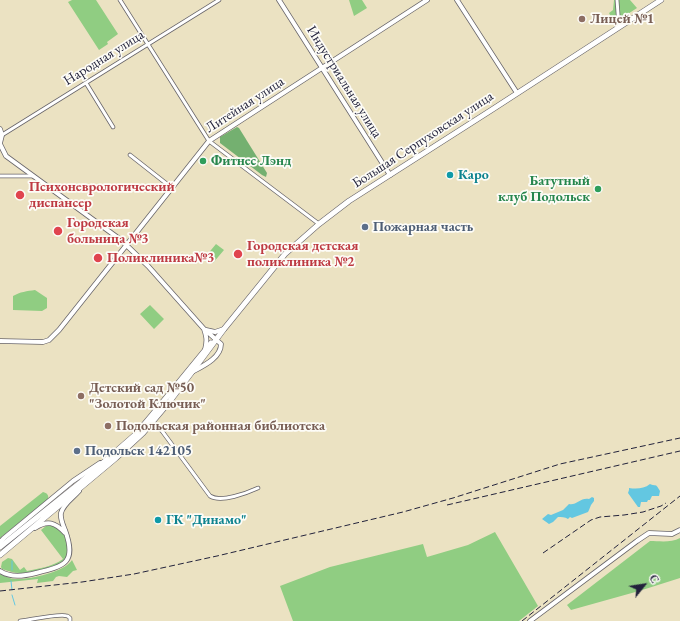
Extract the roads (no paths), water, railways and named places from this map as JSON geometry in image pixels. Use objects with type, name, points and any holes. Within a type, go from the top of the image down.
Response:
[{"type":"main road","name":"Большая Серпуховская улица","points":[[0,547],[23,533],[128,447],[152,422],[216,339],[285,254],[319,224],[349,201],[661,0]]},
{"type":"main road","name":"Большая Серпуховская улица","points":[[0,555],[140,429],[205,350],[216,339]]},
{"type":"street","points":[[120,0],[208,141],[319,224]]},
{"type":"street","name":"Народная улица","points":[[2,136],[219,0]]},
{"type":"street","name":"Индустриальная улица","points":[[279,0],[390,175]]},
{"type":"street","name":"Литейная улица","points":[[0,341],[43,342],[49,340],[59,330],[208,141],[427,0]]},
{"type":"street","points":[[457,0],[517,94]]},
{"type":"street","points":[[617,0],[619,27]]},
{"type":"street","points":[[86,83],[113,127]]},
{"type":"street","points":[[0,129],[2,136],[0,143],[6,156],[126,244],[148,266],[204,329],[220,344],[221,348],[208,364],[192,372]]},
{"type":"street","points":[[130,155],[172,188]]},
{"type":"street","points":[[0,176],[33,176]]},
{"type":"street","points":[[204,329],[215,332],[224,329]]},
{"type":"street","points":[[204,329],[207,341],[205,350]]},
{"type":"street","points":[[152,422],[162,431],[213,498],[235,497],[258,488]]},
{"type":"street","points":[[1,540],[72,481],[94,466],[106,460]]},
{"type":"street","points":[[0,571],[14,576],[26,575],[57,567],[66,562],[70,556],[70,550],[61,518],[62,508],[74,497],[82,486]]},
{"type":"street","points":[[23,533],[50,523],[57,525],[67,535]]},
{"type":"street","points":[[530,621],[637,540],[649,533],[672,534],[680,530]]},
{"type":"street","points":[[20,621],[57,615],[64,615],[70,619]]},
{"type":"water","points":[[650,484],[655,485],[660,491],[659,496],[652,496],[647,502],[641,502],[640,507],[638,507],[628,493],[629,488],[640,488]]},
{"type":"water","points":[[592,497],[594,498],[594,501],[588,512],[572,518],[570,517],[568,519],[558,517],[549,524],[542,519],[548,514],[551,515],[563,510],[569,504],[574,504],[583,499],[589,499]]},
{"type":"waterway","points":[[12,561],[12,570]]},
{"type":"waterway","points":[[11,581],[12,590]]},
{"type":"waterway","points":[[12,595],[15,605]]},
{"type":"railway","points":[[0,591],[82,582],[134,574],[217,556],[403,512],[453,498],[560,464],[680,438]]},
{"type":"railway","points":[[447,505],[680,451]]},
{"type":"railway","points":[[522,621],[680,496]]},
{"type":"railway","points":[[543,553],[591,520],[600,517],[643,512],[666,503]]},
{"type":"place","name":"Лицей №1","points":[[582,19]]},
{"type":"place","name":"Фитнес Лэнд","points":[[203,161]]},
{"type":"place","name":"Каро","points":[[450,175]]},
{"type":"place","name":"Батутный клуб Подольск","points":[[598,189]]},
{"type":"place","name":"Психоневрологический диспансер","points":[[20,195]]},
{"type":"place","name":"Пожарная часть","points":[[365,227]]},
{"type":"place","name":"Городская больница №3","points":[[58,231]]},
{"type":"place","name":"Городская детская поликлиника №2","points":[[238,254]]},
{"type":"place","name":"Поликлиника№3","points":[[98,258]]},
{"type":"place","name":"Детский сад №50 \"Золотой Ключик\"","points":[[81,396]]},
{"type":"place","name":"Подольская районная библиотека","points":[[108,426]]},
{"type":"place","name":"Подольск 142105","points":[[77,451]]},
{"type":"place","name":"ГК \"Динамо\"","points":[[158,520]]}]
